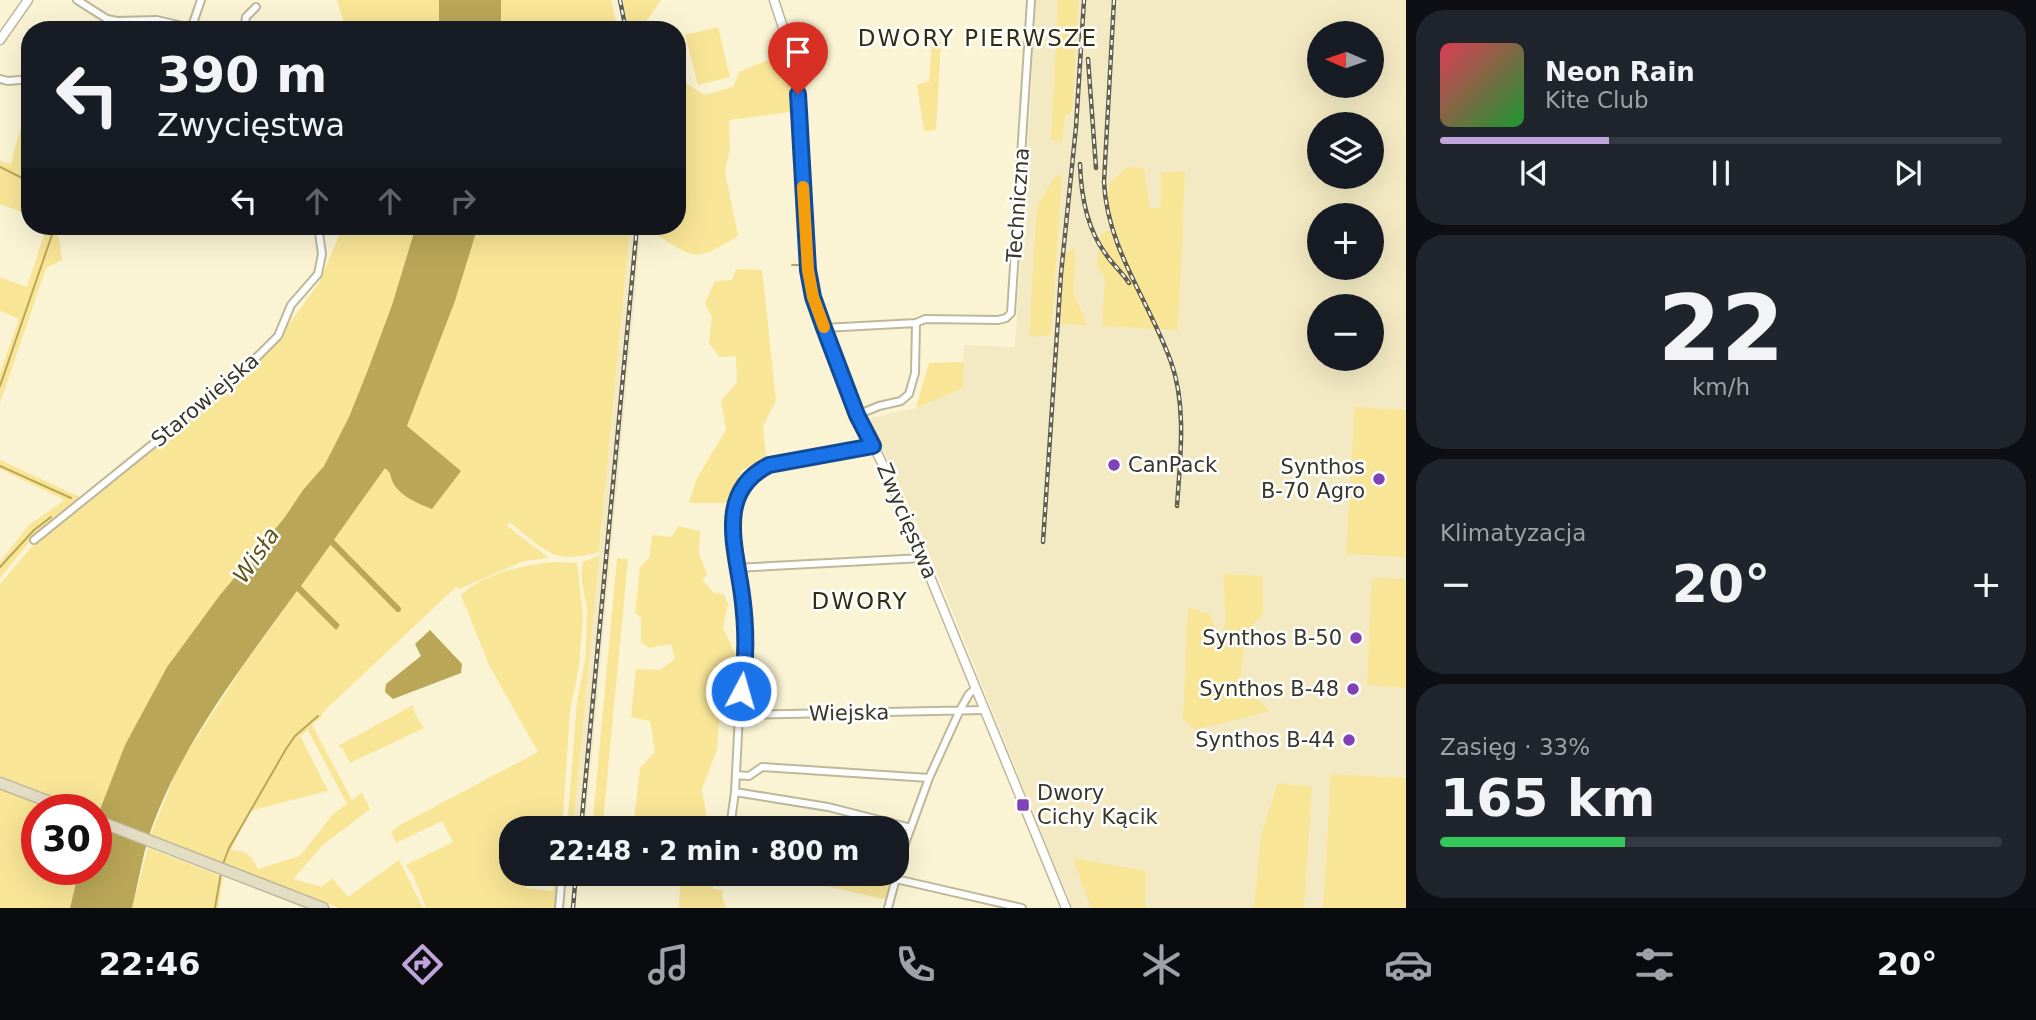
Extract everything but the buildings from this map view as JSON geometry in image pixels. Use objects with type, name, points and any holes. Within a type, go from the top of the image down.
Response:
[{"type":"main road","points":[[0,783],[29,794]]},
{"type":"main road","points":[[112,826],[320,907]]},
{"type":"street","points":[[0,40],[28,0]]},
{"type":"street","points":[[77,0],[107,19],[164,21]]},
{"type":"street","points":[[194,21],[201,0]]},
{"type":"street","name":"Zwycięstwa","points":[[774,0],[796,67],[808,270],[813,297],[857,415],[889,477],[1066,908]]},
{"type":"street","name":"Techniczna","points":[[824,328],[916,323],[925,319],[998,320],[1011,313],[1031,0]]},
{"type":"street","points":[[245,21],[246,16],[256,7]]},
{"type":"street","points":[[0,79],[21,80]]},
{"type":"street","name":"Starowiejska","points":[[34,540],[210,398],[278,336],[291,305],[318,274],[322,254],[319,235]]},
{"type":"street","points":[[857,415],[901,401],[909,394],[915,373],[916,323]]},
{"type":"street","points":[[732,816],[745,670],[742,594],[736,568],[733,505],[745,484],[757,471],[769,465],[873,446]]},
{"type":"street","points":[[736,568],[923,558]]},
{"type":"street","points":[[909,834],[929,778],[960,710],[975,689]]},
{"type":"street","name":"Wiejska","points":[[739,715],[984,710]]},
{"type":"street","points":[[736,775],[749,776],[762,766],[929,778]]},
{"type":"street","points":[[735,792],[828,807],[911,828]]},
{"type":"street","points":[[909,882],[1022,908]]},
{"type":"street","points":[[559,908],[561,886]]},
{"type":"street","points":[[888,908],[894,886]]},
{"type":"shaded area","points":[[337,0],[439,0],[439,21],[343,21]]},
{"type":"shaded area","points":[[501,0],[611,0],[616,21],[501,21]]},
{"type":"shaded area","points":[[623,0],[661,0],[646,21],[627,21]]},
{"type":"shaded area","points":[[1035,0],[1406,0],[1406,908],[1072,908],[897,479],[898,472],[893,469],[871,428],[870,418],[916,408],[962,388],[964,345],[1015,347]]},
{"type":"shaded area","points":[[1058,0],[1078,0],[1072,112],[1065,116],[1062,142],[1051,140]]},
{"type":"shaded area","points":[[718,27],[730,77],[698,85],[686,35]]},
{"type":"shaded area","points":[[932,41],[941,42],[936,130],[924,131],[917,85],[929,81]]},
{"type":"shaded area","points":[[783,54],[789,72],[791,112],[729,120],[730,148],[725,172],[738,236],[713,250],[697,255],[689,253],[658,235],[686,235],[686,83],[704,95],[733,87],[739,72]]},
{"type":"shaded area","points":[[21,126],[21,212],[0,204],[0,161],[11,164]]},
{"type":"shaded area","points":[[1127,167],[1144,168],[1150,209],[1161,207],[1161,173],[1185,171],[1178,330],[1102,326],[1105,278],[1097,266],[1101,234],[1113,228],[1107,202],[1109,184]]},
{"type":"shaded area","points":[[1056,175],[1062,175],[1051,335],[1029,337],[1037,206]]},
{"type":"shaded area","points":[[44,235],[58,235],[62,260],[46,268],[0,403],[0,373],[19,319],[0,311],[0,277],[27,287]]},
{"type":"shaded area","points":[[339,235],[413,235],[369,367],[349,417],[324,466],[220,595],[167,667],[125,745],[106,794],[21,794],[21,885],[75,885],[70,908],[0,908],[0,584],[36,542],[280,336],[319,283]]},
{"type":"shaded area","points":[[475,235],[629,235],[599,552],[583,556],[559,556],[541,547],[509,522],[507,526],[549,558],[524,561],[459,589],[457,586],[312,725],[352,800],[362,793],[370,809],[324,844],[293,879],[322,887],[332,878],[348,897],[399,860],[423,908],[340,908],[150,836],[180,763],[244,665],[298,590],[335,629],[340,625],[301,586],[385,467],[391,473],[461,472],[407,426],[455,301]],"holes":[[[308,730],[347,804],[333,814],[300,856],[258,869],[248,854],[231,850],[249,811],[328,791],[300,736]]]},
{"type":"shaded area","points":[[629,235],[639,235],[586,816],[574,816]]},
{"type":"shaded area","points":[[1075,248],[1074,294],[1087,325],[1060,324],[1065,253]]},
{"type":"shaded area","points":[[736,269],[762,270],[776,400],[763,426],[766,456],[741,471],[739,481],[726,503],[689,503],[697,478],[726,430],[721,401],[737,382],[736,356],[720,357],[709,343],[712,317],[705,303],[715,281],[732,280]]},
{"type":"shaded area","points":[[964,362],[963,388],[916,408],[929,363]]},
{"type":"shaded area","points":[[1355,407],[1406,410],[1406,557],[1346,554]]},
{"type":"shaded area","points":[[0,460],[82,498],[31,540],[0,578],[0,562],[29,525],[65,500],[0,469]]},
{"type":"shaded area","points":[[678,526],[700,531],[699,553],[707,575],[702,579],[714,593],[724,594],[728,604],[723,628],[738,660],[722,684],[717,749],[702,789],[706,816],[634,816],[640,768],[655,752],[650,721],[631,717],[636,669],[660,670],[675,659],[671,644],[649,648],[641,642],[641,618],[635,613],[640,567],[649,558],[652,535],[672,537]]},
{"type":"shaded area","points":[[599,556],[574,816],[568,816],[577,702],[586,654],[587,608],[582,582],[582,562]]},
{"type":"shaded area","points":[[617,558],[628,559],[604,816],[593,816]]},
{"type":"shaded area","points":[[577,563],[583,617],[579,666],[570,711],[563,816],[499,816],[499,886],[526,886],[553,891],[554,886],[558,886],[557,908],[426,908],[414,877],[406,865],[453,842],[442,821],[396,843],[391,832],[538,752],[489,665],[461,595],[492,576],[530,565]]},
{"type":"shaded area","points":[[1223,574],[1262,576],[1263,615],[1256,621],[1247,637],[1240,685],[1270,711],[1195,730],[1183,719],[1188,607],[1211,615],[1215,626],[1212,639],[1218,650],[1226,622]]},
{"type":"shaded area","points":[[1372,578],[1406,579],[1406,688],[1367,685]]},
{"type":"shaded area","points":[[413,705],[424,728],[350,763],[343,749],[338,746]]},
{"type":"shaded area","points":[[1331,774],[1406,778],[1406,908],[1323,908]]},
{"type":"shaded area","points":[[1278,783],[1312,787],[1304,908],[1254,908],[1261,835]]},
{"type":"shaded area","points":[[148,848],[223,877],[218,908],[132,908]]},
{"type":"shaded area","points":[[1073,858],[1146,871],[1145,908],[1091,908]]},
{"type":"shaded area","points":[[680,886],[713,886],[713,889],[723,890],[722,897],[726,908],[679,908]]},
{"type":"shaded area","points":[[826,886],[891,886],[889,895],[883,899]]},
{"type":"water","points":[[439,0],[501,0],[501,21],[439,21]]},
{"type":"water","name":"Wisła","points":[[413,235],[475,235],[455,301],[407,426],[461,471],[432,509],[400,492],[385,468],[301,586],[340,625],[336,630],[297,591],[217,703],[182,762],[153,824],[132,908],[70,908],[75,885],[112,885],[112,794],[106,794],[125,745],[167,667],[220,595],[324,466],[349,417],[369,367]]},
{"type":"water","points":[[430,630],[462,664],[461,673],[393,699],[385,692],[386,684],[421,656],[415,644]]},
{"type":"waterway","points":[[0,167],[21,178]]},
{"type":"waterway","points":[[0,386],[52,235]]},
{"type":"waterway","points":[[792,265],[800,265]]},
{"type":"waterway","points":[[0,466],[71,498]]},
{"type":"waterway","points":[[0,567],[34,530],[51,517]]},
{"type":"waterway","points":[[328,538],[398,609]]},
{"type":"waterway","points":[[223,864],[229,848],[286,749],[295,736],[318,716]]},
{"type":"waterway","points":[[215,908],[221,873]]},
{"type":"railway","points":[[620,0],[624,21]]},
{"type":"railway","points":[[1043,542],[1061,274],[1076,127],[1084,0]]},
{"type":"railway","points":[[1114,0],[1104,182],[1107,206],[1121,252],[1162,339],[1176,379],[1181,415],[1177,506]]},
{"type":"railway","points":[[1088,59],[1096,168]]},
{"type":"railway","points":[[1080,164],[1083,199],[1093,232],[1108,257],[1129,283]]},
{"type":"railway","points":[[582,816],[636,235]]},
{"type":"railway","points":[[573,908],[575,886]]},
{"type":"slow traffic","points":[[803,187],[808,270],[813,297],[824,327]]},
{"type":"place","name":"CanPack","points":[[1114,465]]},
{"type":"place","name":"Synthos B-70 Agro","points":[[1379,479]]},
{"type":"place","name":"Synthos B-50","points":[[1356,638]]},
{"type":"place","name":"Synthos B-48","points":[[1353,689]]},
{"type":"place","name":"Synthos B-44","points":[[1349,740]]},
{"type":"place","name":"Dwory Cichy Kącik","points":[[1023,805]]},
{"type":"district","name":"DWORY PIERWSZE","points":[[978,38]]},
{"type":"district","name":"DWORY","points":[[860,601]]},
{"type":"route","points":[[741,691],[745,670],[742,594],[736,568],[733,505],[745,484],[757,471],[769,465],[873,446],[852,402],[813,297],[808,270],[798,94]]}]
